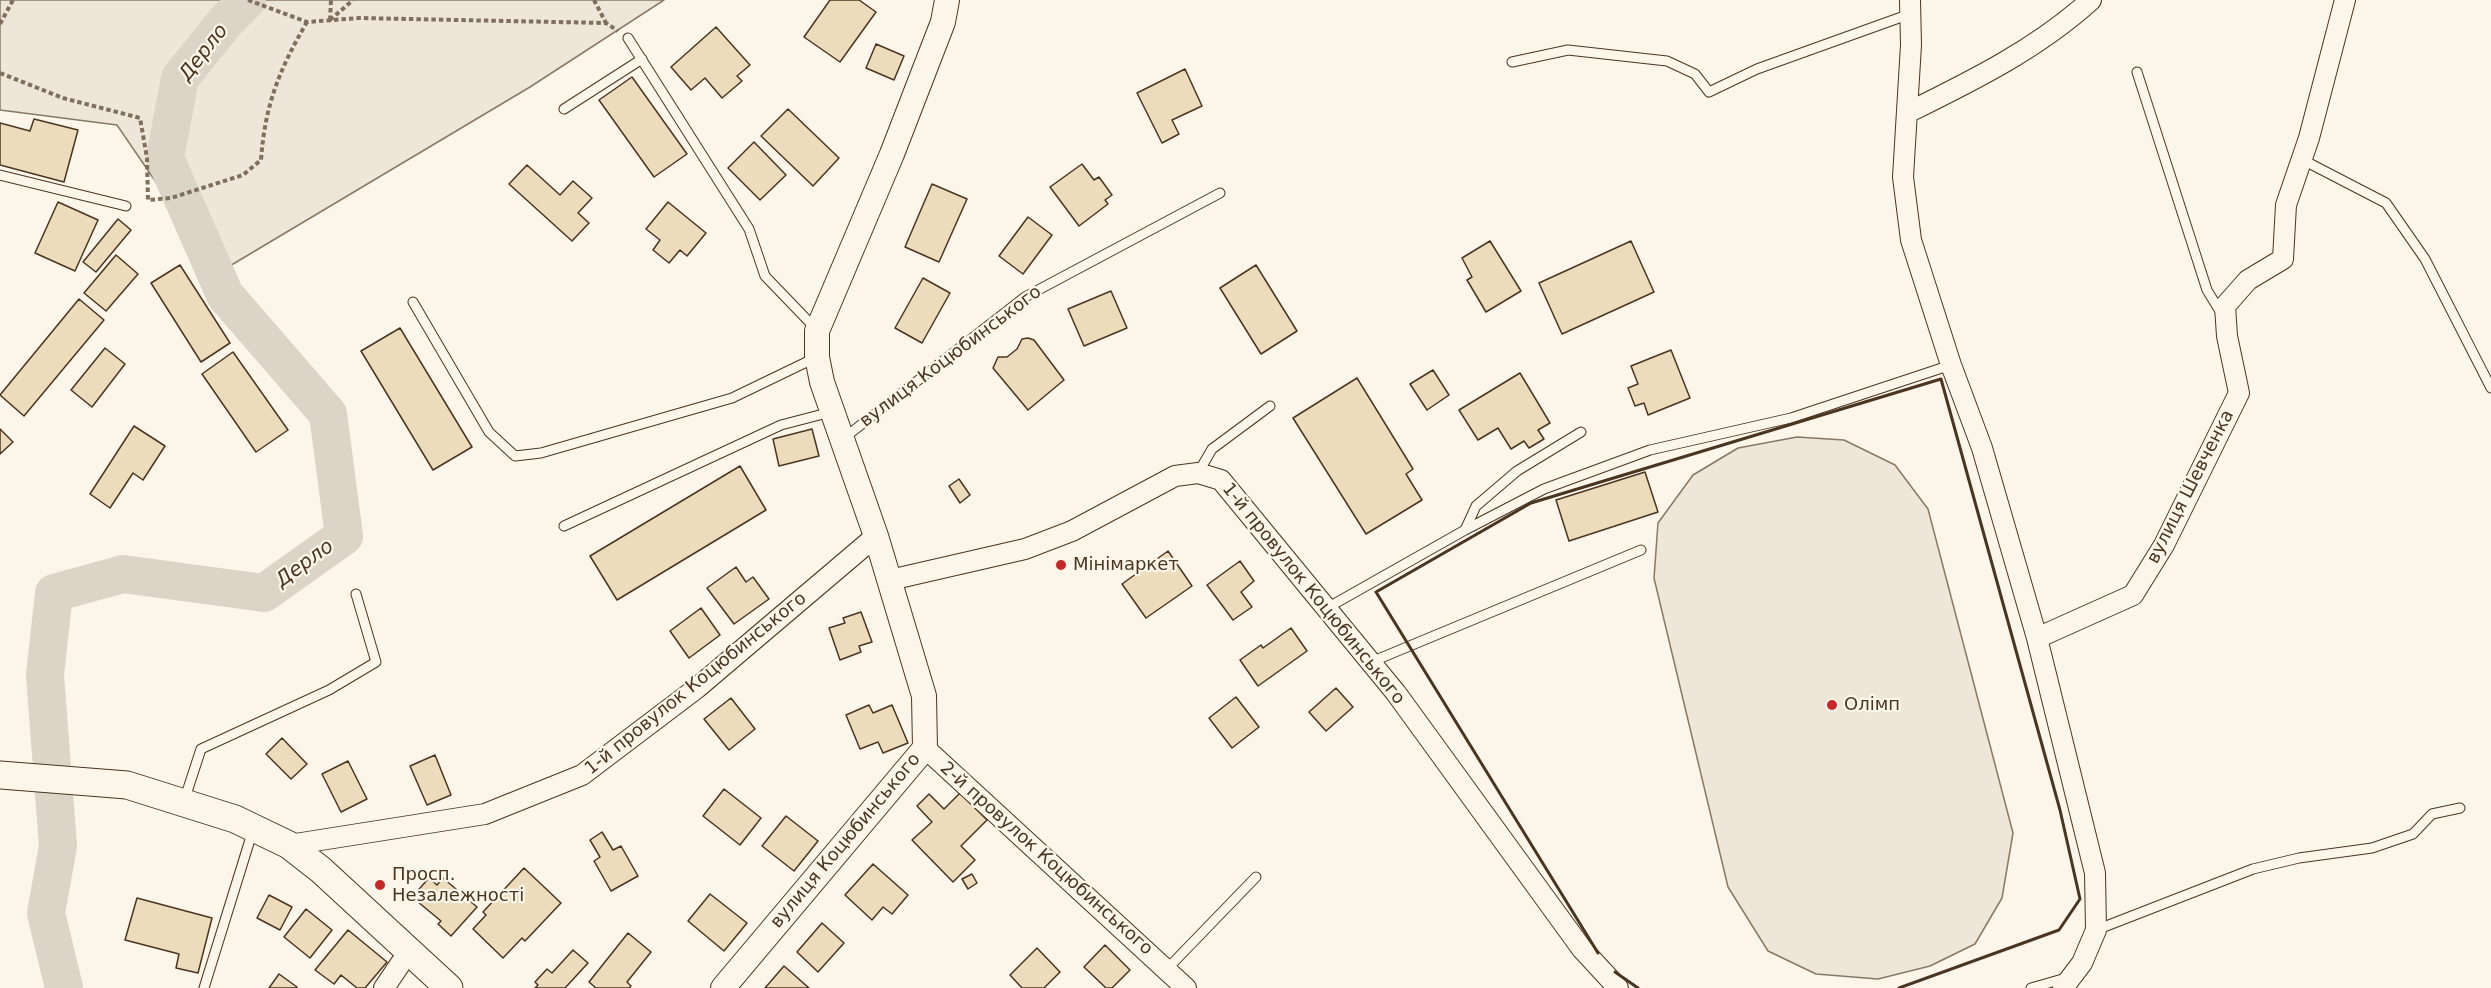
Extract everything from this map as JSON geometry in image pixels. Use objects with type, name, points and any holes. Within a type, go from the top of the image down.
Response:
[{"type":"main road","points":[[0,775],[127,785],[235,819],[289,844],[321,870],[449,988]]},
{"type":"street","name":"вулиця Коцюбинського","points":[[723,988],[925,748],[924,696],[876,536],[816,357],[817,331],[892,154],[943,22],[947,0]]},
{"type":"street","points":[[1907,113],[2002,66],[2073,17],[2091,0]]},
{"type":"street","points":[[2226,320],[2225,306],[2248,280],[2283,259],[2286,205],[2345,0]]},
{"type":"street","points":[[1910,7],[1903,177],[1911,240],[1951,365],[1982,448],[2037,638],[2095,873],[2096,930],[2082,963],[2067,982]]},
{"type":"street","name":"вулиця Шевченка","points":[[2037,638],[2133,595],[2164,546],[2239,393],[2226,320]]},
{"type":"street","points":[[890,580],[1025,549],[1072,531],[1175,476],[1198,473]]},
{"type":"street","name":"1-й провулок Коцюбинського","points":[[1198,473],[1221,480],[1327,608],[1371,662],[1582,949],[1618,988]]},
{"type":"street","name":"1-й провулок Коцюбинського","points":[[289,844],[485,814],[582,776],[697,687],[876,536]]},
{"type":"street","name":"2-й провулок Коцюбинського","points":[[925,748],[1186,988]]},
{"type":"street","points":[[384,988],[409,951]]},
{"type":"lane","points":[[1512,62],[1568,50],[1667,62],[1695,74],[1709,92],[1757,69],[1910,7]]},
{"type":"lane","points":[[628,38],[749,229],[765,276],[817,331]]},
{"type":"lane","points":[[564,109],[642,59]]},
{"type":"lane","points":[[2138,72],[2207,290],[2226,320]]},
{"type":"lane","points":[[2301,159],[2386,203],[2425,259],[2491,387]]},
{"type":"lane","points":[[0,175],[126,206]]},
{"type":"lane","name":"вулиця Коцюбинського","points":[[843,439],[1024,297],[1220,193]]},
{"type":"lane","points":[[413,302],[489,432],[515,456],[541,453],[732,398],[816,357]]},
{"type":"lane","points":[[1327,608],[1465,530],[1544,489],[1650,450],[1791,418],[1951,365]]},
{"type":"lane","points":[[1198,473],[1212,449],[1270,406]]},
{"type":"lane","points":[[564,526],[781,425],[833,411]]},
{"type":"lane","points":[[1465,530],[1476,506],[1508,478],[1581,432]]},
{"type":"lane","points":[[1371,662],[1641,550]]},
{"type":"lane","points":[[183,803],[201,749],[329,690],[376,662],[356,594]]},
{"type":"lane","points":[[2096,930],[2253,869],[2299,858],[2372,848],[2413,834],[2432,814],[2460,808]]},
{"type":"lane","points":[[204,988],[254,828]]},
{"type":"lane","name":"2-й провулок Коцюбинського","points":[[1167,969],[1256,877]]},
{"type":"lane","points":[[2031,988],[2067,982]]},
{"type":"path","points":[[0,24],[13,0]]},
{"type":"path","points":[[248,0],[307,22],[359,18],[606,23]]},
{"type":"path","points":[[330,21],[331,0]]},
{"type":"path","points":[[330,21],[353,0]]},
{"type":"path","points":[[594,0],[606,23],[628,38]]},
{"type":"path","points":[[0,73],[63,98],[140,118],[147,158],[148,200],[171,198],[243,175],[261,160],[264,124],[282,65],[307,22]]},
{"type":"shaded area","points":[[0,0],[664,0],[530,87],[218,273],[117,125],[0,110]]},
{"type":"shaded area","name":"Олімп","points":[[1797,437],[1844,440],[1895,465],[1928,509],[2013,833],[2002,898],[1975,944],[1930,966],[1878,979],[1816,974],[1768,951],[1728,887],[1654,578],[1658,523],[1693,475],[1738,448]]},
{"type":"building","points":[[830,0],[859,0],[876,12],[840,62],[804,37]]},
{"type":"building","points":[[716,27],[750,65],[737,76],[742,81],[722,98],[705,78],[691,90],[671,67]]},
{"type":"building","points":[[876,44],[904,56],[894,80],[866,68]]},
{"type":"building","points":[[1185,69],[1202,106],[1172,120],[1179,134],[1162,143],[1137,93]]},
{"type":"building","points":[[632,77],[687,154],[654,177],[599,100]]},
{"type":"building","points":[[788,109],[839,158],[813,186],[761,136]]},
{"type":"building","points":[[34,119],[78,130],[64,182],[0,165],[0,123],[30,131]]},
{"type":"building","points":[[754,142],[786,175],[760,200],[728,168]]},
{"type":"building","points":[[1082,164],[1094,180],[1099,177],[1112,195],[1105,200],[1108,204],[1079,226],[1050,187]]},
{"type":"building","points":[[527,165],[560,195],[573,181],[592,198],[578,213],[589,223],[572,241],[509,184]]},
{"type":"building","points":[[932,184],[967,199],[939,262],[905,247]]},
{"type":"building","points":[[58,202],[98,220],[75,271],[35,253]]},
{"type":"building","points":[[668,202],[706,233],[687,256],[680,250],[669,263],[653,250],[660,240],[646,229]]},
{"type":"building","points":[[1028,217],[1052,235],[1023,274],[999,256]]},
{"type":"building","points":[[118,219],[131,230],[96,272],[83,262]]},
{"type":"building","points":[[1490,241],[1521,291],[1486,312],[1467,280],[1472,277],[1462,258]]},
{"type":"building","points":[[1631,241],[1654,292],[1562,334],[1539,283]]},
{"type":"building","points":[[116,255],[138,274],[106,311],[84,293]]},
{"type":"building","points":[[180,265],[230,343],[201,362],[151,283]]},
{"type":"building","points":[[1256,265],[1297,331],[1261,354],[1220,288]]},
{"type":"building","points":[[923,278],[950,293],[922,343],[895,328]]},
{"type":"building","points":[[1111,291],[1127,328],[1084,346],[1068,309]]},
{"type":"building","points":[[79,299],[104,320],[24,416],[0,395]]},
{"type":"building","points":[[400,328],[472,447],[433,470],[361,351]]},
{"type":"building","points":[[1022,339],[1034,340],[1064,380],[1028,410],[993,368],[998,357],[1007,357],[1017,349]]},
{"type":"building","points":[[105,348],[125,364],[92,407],[71,390]]},
{"type":"building","points":[[1671,350],[1690,398],[1648,415],[1644,403],[1635,406],[1628,388],[1638,384],[1631,366]]},
{"type":"building","points":[[233,352],[288,430],[256,452],[202,374]]},
{"type":"building","points":[[1433,370],[1449,395],[1427,410],[1410,384]]},
{"type":"building","points":[[1520,373],[1550,423],[1538,430],[1544,439],[1529,448],[1524,441],[1511,449],[1498,428],[1478,440],[1459,410]]},
{"type":"building","points":[[1357,378],[1413,469],[1406,474],[1422,500],[1366,534],[1293,418]]},
{"type":"building","points":[[134,426],[165,446],[143,480],[133,473],[110,508],[90,494]]},
{"type":"building","points":[[0,429],[13,442],[0,454]]},
{"type":"building","points":[[812,429],[819,456],[779,466],[773,439]]},
{"type":"building","points":[[740,466],[766,510],[617,600],[590,556]]},
{"type":"building","points":[[1645,472],[1658,512],[1569,541],[1556,500]]},
{"type":"building","points":[[959,479],[970,495],[960,503],[949,486]]},
{"type":"building","points":[[1168,551],[1192,586],[1146,618],[1122,584]]},
{"type":"building","points":[[1240,561],[1254,581],[1241,592],[1252,607],[1233,620],[1207,585]]},
{"type":"building","points":[[736,567],[746,582],[753,577],[769,599],[734,624],[707,588]]},
{"type":"building","points":[[701,608],[720,635],[689,658],[670,631]]},
{"type":"building","points":[[861,612],[872,642],[859,646],[861,652],[840,660],[829,628],[845,623],[843,618]]},
{"type":"building","points":[[1291,628],[1307,651],[1258,686],[1240,660],[1261,645],[1263,648]]},
{"type":"building","points":[[1336,688],[1353,707],[1326,731],[1309,712]]},
{"type":"building","points":[[1236,697],[1259,727],[1232,748],[1209,718]]},
{"type":"building","points":[[731,698],[755,729],[729,750],[704,719]]},
{"type":"building","points":[[869,705],[873,713],[892,705],[908,743],[883,753],[878,742],[860,749],[846,715]]},
{"type":"building","points":[[282,738],[307,764],[291,779],[266,754]]},
{"type":"building","points":[[435,755],[451,795],[427,805],[410,766]]},
{"type":"building","points":[[348,761],[367,799],[341,812],[322,774]]},
{"type":"building","points":[[724,789],[761,818],[740,845],[703,816]]},
{"type":"building","points":[[960,793],[987,820],[961,846],[975,860],[953,882],[912,840],[932,822],[917,806],[929,794],[944,809]]},
{"type":"building","points":[[786,816],[818,841],[794,871],[762,846]]},
{"type":"building","points":[[602,832],[613,850],[621,846],[638,876],[611,891],[594,861],[600,857],[590,840]]},
{"type":"building","points":[[873,864],[908,895],[892,914],[883,907],[872,920],[845,895]]},
{"type":"building","points":[[524,868],[561,903],[525,941],[522,938],[503,958],[473,929],[486,915],[483,912]]},
{"type":"building","points":[[972,874],[977,883],[968,889],[962,879]]},
{"type":"building","points":[[429,878],[437,885],[443,878],[477,907],[451,936],[438,924],[441,921],[412,897]]},
{"type":"building","points":[[710,894],[747,923],[724,951],[688,921]]},
{"type":"building","points":[[269,895],[292,907],[280,930],[257,918]]},
{"type":"building","points":[[137,898],[212,918],[198,973],[176,968],[179,954],[125,940]]},
{"type":"building","points":[[306,909],[332,930],[310,958],[284,937]]},
{"type":"building","points":[[822,923],[844,943],[818,972],[797,952]]},
{"type":"building","points":[[348,930],[387,962],[365,988],[357,988],[341,975],[334,984],[315,970]]},
{"type":"building","points":[[628,933],[651,952],[627,982],[631,986],[629,988],[596,988],[589,982]]},
{"type":"building","points":[[1105,945],[1130,970],[1112,988],[1106,988],[1084,967]]},
{"type":"building","points":[[1037,948],[1060,972],[1044,988],[1022,988],[1010,975]]},
{"type":"building","points":[[573,950],[588,963],[565,988],[535,988],[538,985],[535,982],[547,969],[552,973]]},
{"type":"building","points":[[784,966],[809,988],[765,988]]},
{"type":"building","points":[[279,974],[297,987],[269,988]]},
{"type":"waterway","name":"Дерло","points":[[64,988],[46,913],[58,846],[45,675],[54,593],[123,574],[264,593],[344,536],[328,414],[225,295],[165,158],[180,78],[226,21],[247,0]]},
{"type":"wall","points":[[1598,953],[1376,592],[1531,503],[1941,379],[2060,810],[2080,899],[2059,930],[1899,988]]},
{"type":"wall","points":[[1615,972],[1638,988]]},
{"type":"place","name":"Мінімаркет","points":[[1061,565]]},
{"type":"place","name":"Олімп","points":[[1832,705]]},
{"type":"place","name":"Просп. Незалежності","points":[[380,885]]}]
